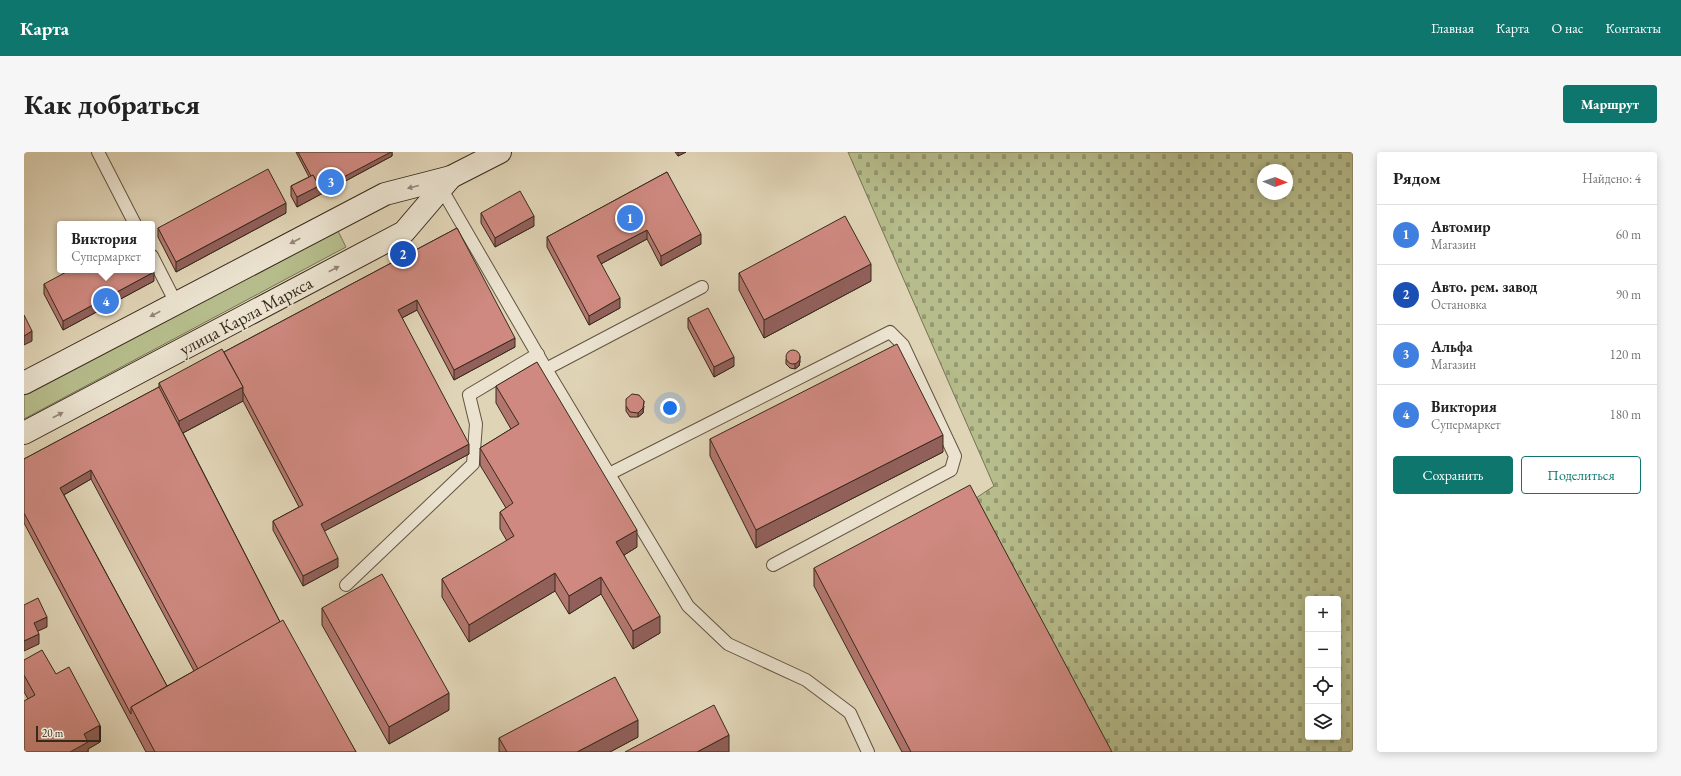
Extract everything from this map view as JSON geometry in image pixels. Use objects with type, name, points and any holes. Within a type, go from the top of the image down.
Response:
[{"type":"main road","name":"улица Карла Маркса","points":[[24,433],[404,232],[446,183],[477,157],[500,152]]},
{"type":"main road","name":"улица Карла Маркса","points":[[24,384],[385,194],[446,183]]},
{"type":"lane","points":[[98,152],[133,221]]},
{"type":"lane","points":[[446,183],[546,369],[688,606],[728,644],[806,680],[850,714],[868,752]]},
{"type":"lane","points":[[155,262],[176,303]]},
{"type":"lane","points":[[546,369],[702,287]]},
{"type":"lane","points":[[609,474],[890,332],[903,345],[955,456],[951,470],[773,565]]},
{"type":"lane","points":[[346,585],[473,464],[476,424],[469,395],[538,354]]},
{"type":"green space","points":[[848,152],[1353,152],[1353,752],[1103,752],[970,502],[994,486]]},
{"type":"green space","points":[[338,231],[346,247],[24,419],[24,395]]},
{"type":"building","points":[[298,152],[391,152],[319,190],[319,186],[313,175],[311,176]]},
{"type":"building","points":[[268,169],[286,203],[176,262],[158,228]]},
{"type":"building","points":[[667,172],[701,234],[661,256],[647,230],[597,256],[620,298],[589,316],[547,237]]},
{"type":"building","points":[[313,175],[319,186],[297,197],[291,186]]},
{"type":"building","points":[[520,191],[534,216],[495,238],[481,213]]},
{"type":"building","points":[[845,216],[871,264],[764,320],[739,273]]},
{"type":"building","points":[[457,228],[515,338],[454,370],[417,300],[398,310],[469,444],[321,524],[338,558],[303,576],[273,521],[303,505],[243,392],[243,387],[224,352]]},
{"type":"building","points":[[64,273],[152,273],[63,321],[44,284]]},
{"type":"building","points":[[708,308],[734,357],[714,367],[688,318]]},
{"type":"building","points":[[24,315],[32,331],[24,336]]},
{"type":"building","points":[[897,344],[943,435],[756,530],[710,439]]},
{"type":"building","points":[[222,349],[243,387],[179,421],[159,383]]},
{"type":"building","points":[[793,350],[798,352],[800,357],[798,362],[793,364],[788,362],[786,357],[788,352]]},
{"type":"building","points":[[537,362],[637,530],[616,542],[660,616],[633,631],[601,577],[569,596],[555,573],[469,625],[442,579],[514,536],[500,512],[513,503],[480,448],[519,424],[496,386]]},
{"type":"building","points":[[159,387],[280,622],[198,669],[91,470],[60,488],[167,686],[131,707],[131,714],[24,513],[24,459]]},
{"type":"building","points":[[632,394],[639,395],[644,401],[643,408],[638,413],[630,412],[626,406],[626,399]]},
{"type":"building","points":[[970,485],[1112,752],[911,752],[814,568]]},
{"type":"building","points":[[382,574],[449,693],[389,727],[322,608]]},
{"type":"building","points":[[38,598],[47,617],[34,623],[39,634],[24,641],[24,605]]},
{"type":"building","points":[[283,620],[356,752],[155,752],[131,707]]},
{"type":"building","points":[[42,650],[56,674],[69,667],[100,725],[84,734],[88,742],[70,752],[24,752],[24,701],[35,695],[24,675],[24,660]]},
{"type":"building","points":[[615,677],[638,720],[577,752],[507,752],[499,738]]},
{"type":"building","points":[[714,705],[729,735],[697,752],[625,752]]},
{"type":"place","name":"Альфа","points":[[331,182]]},
{"type":"place","name":"Автомир","points":[[630,218]]},
{"type":"place","name":"Авто. рем. завод","points":[[403,254]]},
{"type":"place","name":"Виктория","points":[[106,301]]}]
